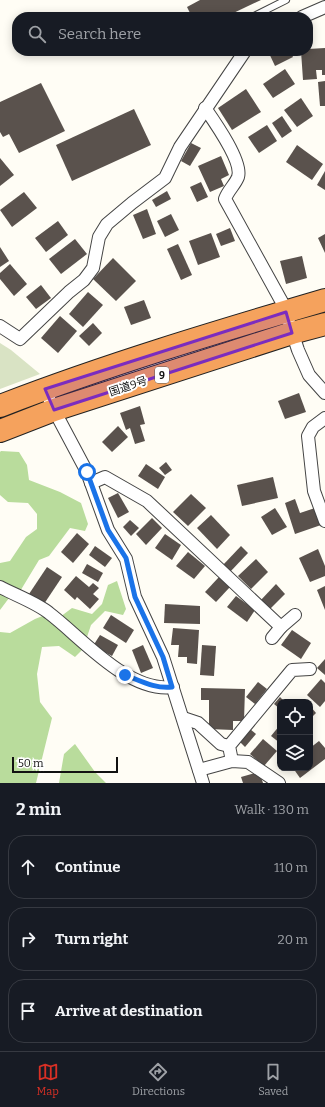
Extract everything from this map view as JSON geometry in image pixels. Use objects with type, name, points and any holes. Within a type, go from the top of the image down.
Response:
[{"type":"highway","name":"9","points":[[0,406],[127,361],[325,300]]},
{"type":"highway","name":"国道9号","points":[[0,431],[54,410],[292,333],[325,324]]},
{"type":"street","points":[[313,12],[325,7]]},
{"type":"street","points":[[0,326],[20,339],[69,292],[84,280],[93,268],[99,237],[107,224],[165,178],[180,147],[241,56]]},
{"type":"street","points":[[205,108],[222,133],[238,165],[238,177],[225,198],[283,304],[292,333],[309,375],[325,393]]},
{"type":"street","points":[[45,389],[54,410],[87,472],[108,530],[126,558],[135,597],[163,657],[203,783]]},
{"type":"street","points":[[325,418],[313,427],[308,436],[314,491],[325,521]]},
{"type":"street","points":[[91,483],[105,477],[147,501],[281,627]]},
{"type":"street","points":[[0,587],[48,612],[94,652],[125,675],[163,688],[172,687]]},
{"type":"street","points":[[272,638],[281,627],[295,615]]},
{"type":"street","points":[[229,746],[292,670],[310,669]]},
{"type":"street","points":[[183,718],[198,723],[221,744],[229,746]]},
{"type":"street","points":[[229,746],[232,761]]},
{"type":"street","points":[[199,770],[232,761],[248,762],[279,783]]},
{"type":"lane","points":[[262,12],[286,0]]},
{"type":"highlighted area","points":[[286,312],[292,333],[54,410],[45,389]]},
{"type":"green space","points":[[0,343],[11,350],[40,374],[0,389]]},
{"type":"green space","points":[[1,451],[19,452],[27,465],[29,480],[60,492],[81,503],[88,524],[85,531],[70,528],[49,556],[39,560],[19,593],[9,598],[0,610],[0,563],[10,561],[26,537],[37,529],[37,514],[28,503],[8,502],[0,495]]},
{"type":"green space","points":[[117,581],[126,609],[123,615],[105,611],[91,625],[83,649],[75,657],[59,646],[42,647],[37,674],[40,702],[52,718],[36,783],[0,783],[0,632],[10,633],[45,615],[56,620],[72,608],[92,614],[102,604],[108,585]]},
{"type":"green space","points":[[75,744],[95,772],[106,783],[59,783],[64,754]]},
{"type":"building","points":[[200,0],[261,0],[236,12],[190,12],[187,7]]},
{"type":"building","points":[[325,48],[325,75],[322,75],[322,70],[316,70],[317,79],[303,80],[301,56],[313,56],[313,49]]},
{"type":"building","points":[[270,56],[292,56],[293,57],[275,66]]},
{"type":"building","points":[[285,69],[295,84],[273,98],[263,84]]},
{"type":"building","points":[[325,81],[325,106],[320,106],[318,82]]},
{"type":"building","points":[[41,83],[65,131],[19,153],[9,134],[3,137],[0,132],[0,102]]},
{"type":"building","points":[[246,89],[261,112],[232,130],[218,108]]},
{"type":"building","points":[[301,98],[313,116],[297,127],[284,110]]},
{"type":"building","points":[[134,109],[151,145],[72,181],[56,145]]},
{"type":"building","points":[[282,116],[292,131],[282,138],[272,123]]},
{"type":"building","points":[[267,125],[277,141],[259,153],[248,137]]},
{"type":"building","points":[[191,143],[201,148],[190,166],[181,161]]},
{"type":"building","points":[[297,145],[323,164],[312,180],[286,162]]},
{"type":"building","points":[[221,156],[229,175],[221,179],[224,186],[210,192],[198,166]]},
{"type":"building","points":[[0,158],[14,175],[0,186]]},
{"type":"building","points":[[325,171],[325,190],[317,185]]},
{"type":"building","points":[[201,182],[208,197],[197,202],[190,187]]},
{"type":"building","points":[[167,191],[171,199],[156,207],[152,200]]},
{"type":"building","points":[[24,192],[37,208],[12,227],[0,210]]},
{"type":"building","points":[[147,209],[156,234],[143,239],[133,215]]},
{"type":"building","points":[[171,214],[179,230],[165,237],[157,221]]},
{"type":"building","points":[[58,221],[68,235],[46,252],[35,238]]},
{"type":"building","points":[[230,228],[235,241],[221,246],[216,234]]},
{"type":"building","points":[[211,233],[220,257],[198,265],[189,241]]},
{"type":"building","points":[[325,234],[325,253],[318,238]]},
{"type":"building","points":[[75,239],[87,254],[61,274],[49,259]]},
{"type":"building","points":[[178,244],[192,275],[181,280],[167,249]]},
{"type":"building","points":[[0,247],[9,261],[0,267]]},
{"type":"building","points":[[302,256],[307,278],[286,284],[280,261]]},
{"type":"building","points":[[113,258],[136,281],[116,301],[93,279]]},
{"type":"building","points":[[10,264],[27,284],[14,296],[0,279],[0,273]]},
{"type":"building","points":[[41,285],[51,298],[36,309],[26,297]]},
{"type":"building","points":[[88,292],[103,305],[83,327],[69,314]]},
{"type":"building","points":[[144,300],[151,318],[131,325],[124,307]]},
{"type":"building","points":[[60,316],[77,331],[58,353],[41,338]]},
{"type":"building","points":[[93,323],[102,333],[89,346],[79,336]]},
{"type":"building","points":[[299,393],[306,412],[285,419],[278,401]]},
{"type":"building","points":[[140,406],[145,424],[140,425],[145,441],[135,444],[130,428],[126,430],[120,413]]},
{"type":"building","points":[[118,426],[128,437],[112,452],[102,442]]},
{"type":"building","points":[[166,462],[172,470],[165,475],[159,468]]},
{"type":"building","points":[[146,464],[165,477],[158,489],[138,476]]},
{"type":"building","points":[[273,477],[278,498],[242,506],[237,485]]},
{"type":"building","points":[[118,493],[129,512],[118,518],[108,498]]},
{"type":"building","points":[[191,494],[206,508],[188,526],[173,512]]},
{"type":"building","points":[[295,499],[300,513],[315,508],[321,525],[295,534],[285,503]]},
{"type":"building","points":[[275,508],[287,527],[272,535],[261,517]]},
{"type":"building","points":[[211,515],[230,535],[217,549],[197,528]]},
{"type":"building","points":[[152,518],[162,528],[146,545],[136,534]]},
{"type":"building","points":[[130,520],[139,528],[131,536],[123,527]]},
{"type":"building","points":[[77,533],[89,544],[73,563],[61,552]]},
{"type":"building","points":[[165,534],[181,545],[172,560],[155,548]]},
{"type":"building","points":[[95,546],[112,558],[105,567],[89,555]]},
{"type":"building","points":[[241,546],[248,553],[230,572],[223,565]]},
{"type":"building","points":[[318,549],[325,566],[325,576],[310,582],[299,558]]},
{"type":"building","points":[[188,552],[205,566],[194,579],[176,566]]},
{"type":"building","points":[[256,559],[268,572],[251,589],[238,576]]},
{"type":"building","points":[[87,564],[103,573],[98,582],[82,573]]},
{"type":"building","points":[[47,567],[62,577],[44,604],[29,594]]},
{"type":"building","points":[[76,576],[89,587],[93,583],[99,588],[93,594],[99,599],[90,609],[77,597],[75,600],[64,590]]},
{"type":"building","points":[[219,577],[230,587],[216,602],[205,592]]},
{"type":"building","points":[[276,584],[285,594],[269,610],[260,601]]},
{"type":"building","points":[[325,586],[325,610],[317,590]]},
{"type":"building","points":[[236,596],[255,610],[247,622],[227,607]]},
{"type":"building","points":[[165,604],[200,606],[200,624],[164,623]]},
{"type":"building","points":[[111,615],[134,630],[126,643],[103,628]]},
{"type":"building","points":[[173,628],[199,630],[197,664],[187,663],[187,657],[178,657],[179,645],[171,645]]},
{"type":"building","points":[[292,630],[311,643],[301,659],[281,645]]},
{"type":"building","points":[[100,635],[118,645],[112,656],[93,646]]},
{"type":"building","points":[[143,645],[153,668],[141,673],[132,650]]},
{"type":"building","points":[[202,645],[216,646],[214,676],[200,675]]},
{"type":"building","points":[[325,659],[325,675],[317,668]]},
{"type":"building","points":[[321,679],[325,683],[325,701],[320,707],[307,695]]},
{"type":"building","points":[[258,682],[267,689],[255,704],[246,697]]},
{"type":"building","points":[[201,688],[245,689],[244,721],[233,721],[233,730],[209,729],[209,700],[201,700]]},
{"type":"building","points":[[250,729],[256,734],[245,747],[239,741]]},
{"type":"building","points":[[277,729],[277,741],[271,736]]},
{"type":"building","points":[[263,739],[277,751],[264,766],[250,754]]},
{"type":"building","points":[[319,741],[325,748],[325,759],[313,768],[313,746]]},
{"type":"building","points":[[295,771],[309,771],[300,778]]},
{"type":"building","points":[[255,773],[261,777],[263,783],[243,783],[241,777]]},
{"type":"route","points":[[87,472],[108,530],[126,558],[135,597],[163,657],[172,687],[163,688],[125,675]]}]
